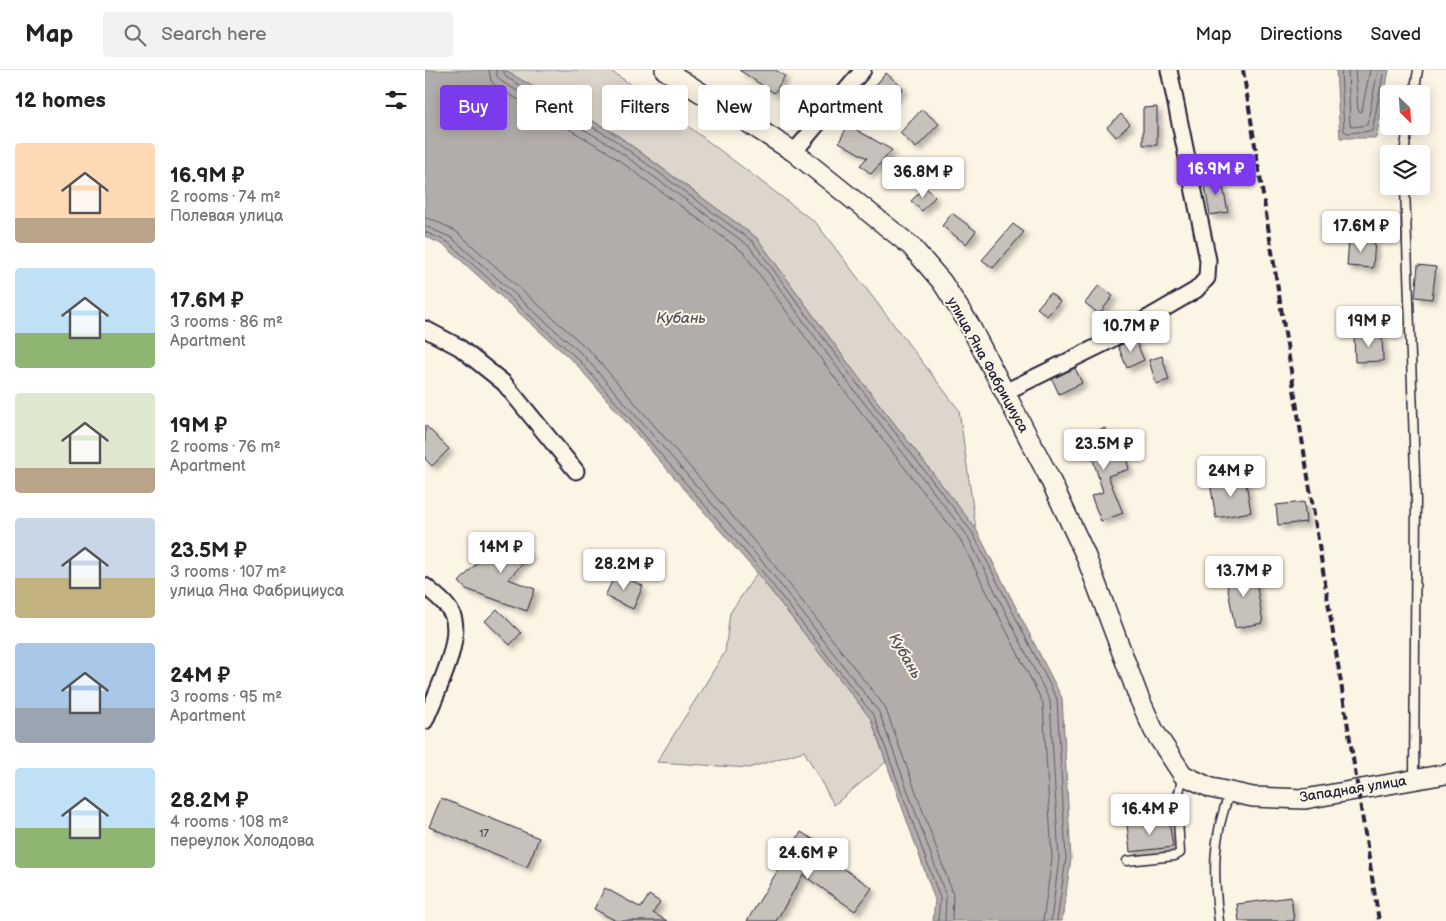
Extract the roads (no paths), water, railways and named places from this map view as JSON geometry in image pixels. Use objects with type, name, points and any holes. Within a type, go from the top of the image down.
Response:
[{"type":"street","name":"улица Яна Фабрициуса","points":[[665,70],[795,152],[911,246],[942,282],[963,315],[1005,392],[1085,554],[1139,698],[1155,731],[1183,775]]},
{"type":"street","points":[[795,152],[863,70]]},
{"type":"street","points":[[1005,392],[1105,343],[1196,290],[1207,278],[1208,260],[1169,70]]},
{"type":"street","points":[[425,329],[459,347],[504,383],[576,471]]},
{"type":"street","points":[[425,586],[449,609],[455,626],[453,644],[425,721]]},
{"type":"street","name":"Западная улица","points":[[1229,792],[1253,797],[1305,799],[1446,774]]},
{"type":"street","points":[[1183,775],[1211,788],[1229,792]]},
{"type":"lane","points":[[1416,85],[1418,70]]},
{"type":"lane","points":[[1405,195],[1416,501],[1414,779]]},
{"type":"lane","points":[[1127,861],[1175,856],[1180,853],[1177,801],[1183,775]]},
{"type":"lane","points":[[1219,921],[1213,874],[1220,816],[1229,792]]},
{"type":"lane","points":[[1121,818],[1178,813]]},
{"type":"water","name":"Кубань","points":[[425,70],[504,70],[530,85],[517,85],[517,130],[592,130],[592,121],[602,127],[602,130],[608,130],[615,134],[757,238],[856,374],[976,529],[1062,698],[1071,859],[1062,921],[933,921],[935,900],[871,719],[757,573],[576,364],[445,246],[425,236]]},
{"type":"water","points":[[1336,70],[1389,70],[1386,85],[1380,85],[1380,117],[1376,138],[1340,138]]},
{"type":"railway","points":[[1243,70],[1379,921]]}]
